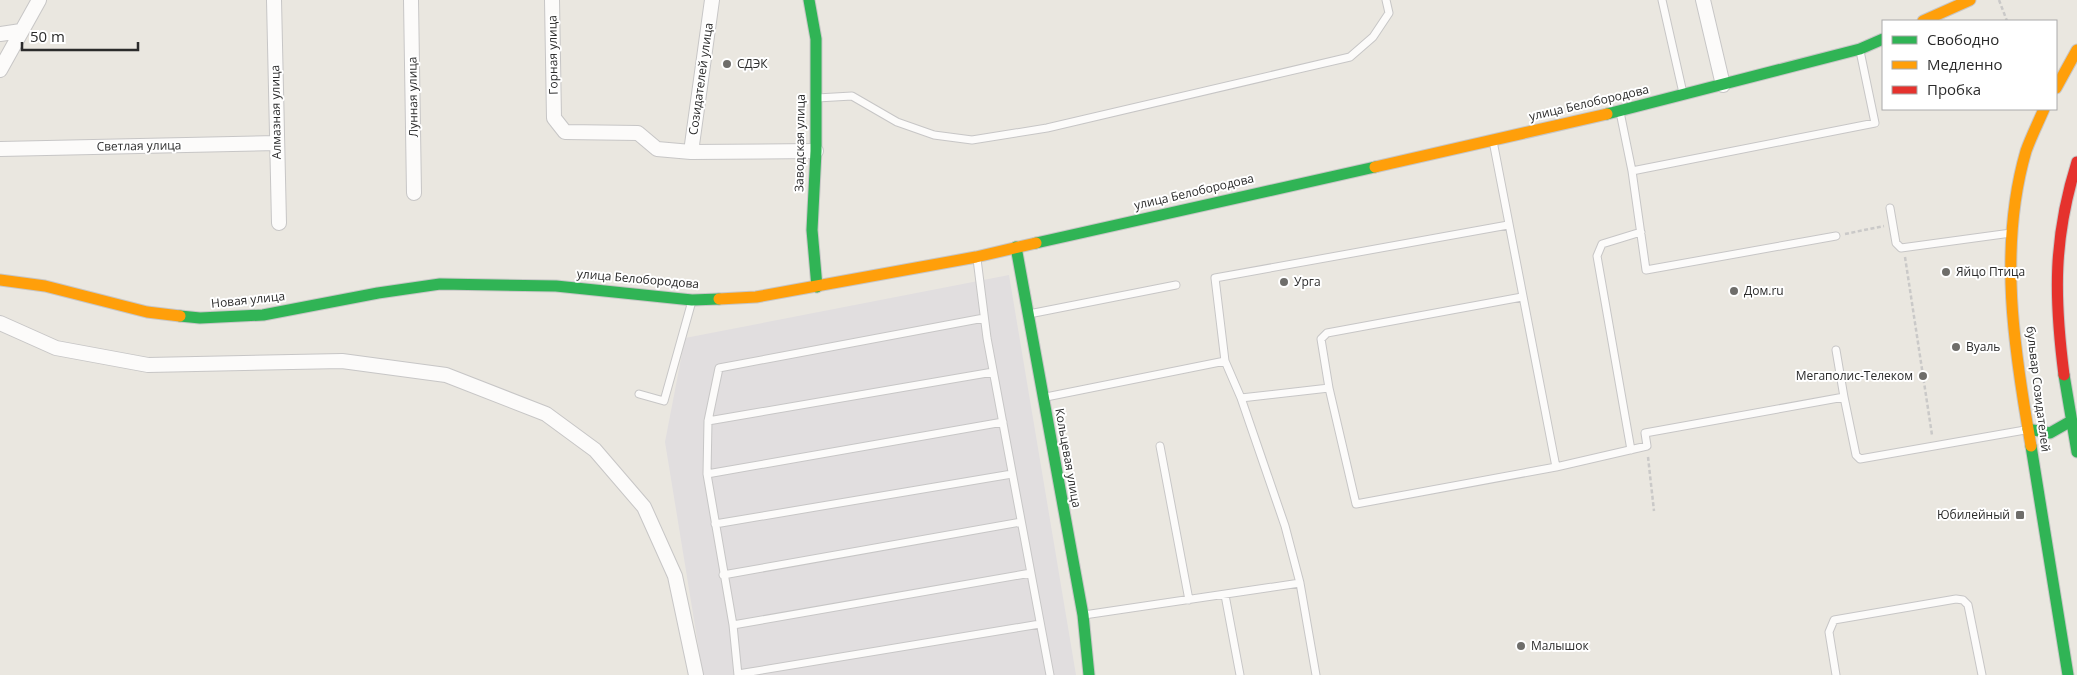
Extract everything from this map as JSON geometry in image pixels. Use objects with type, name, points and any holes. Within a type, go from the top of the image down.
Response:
[{"type":"main road","name":"Заводская улица","points":[[809,0],[816,39],[814,98],[816,151],[812,230],[817,287]]},
{"type":"main road","points":[[1925,20],[1970,0]]},
{"type":"main road","name":"улица Белобородова","points":[[500,283],[556,286],[692,300],[756,297],[817,287],[976,257],[1620,111],[1860,49],[1882,39]]},
{"type":"main road","points":[[2058,83],[2076,51]]},
{"type":"main road","name":"бульвар Созидателей","points":[[2044,110],[2024,154],[2015,193],[2011,233],[2012,282],[2021,388],[2068,675]]},
{"type":"main road","points":[[2077,162],[2065,192],[2058,233],[2054,288],[2064,377],[2077,452]]},
{"type":"main road","name":"Кольцевая улица","points":[[1016,247],[1083,615],[1089,675]]},
{"type":"main road","name":"Новая улица","points":[[0,280],[45,286],[148,312],[200,318],[263,315],[378,292],[440,284],[500,283]]},
{"type":"main road","points":[[2028,429],[2050,432],[2072,420]]},
{"type":"street","points":[[0,70],[39,0]]},
{"type":"street","name":"Алмазная улица","points":[[274,0],[279,223]]},
{"type":"street","name":"Лунная улица","points":[[411,0],[414,193]]},
{"type":"street","name":"Горная улица","points":[[552,0],[553,110],[555,122],[569,133],[638,133],[657,149],[691,152]]},
{"type":"street","name":"Созидателей улица","points":[[712,0],[691,152],[816,151]]},
{"type":"street","points":[[1703,0],[1723,85]]},
{"type":"street","points":[[0,34],[21,32]]},
{"type":"street","name":"Светлая улица","points":[[0,149],[277,143]]},
{"type":"street","points":[[0,323],[56,348],[148,365],[342,360],[446,375],[546,414],[595,450],[644,507],[675,576],[696,675]]},
{"type":"lane","points":[[814,98],[852,96],[897,122],[934,135],[972,140],[1048,128],[1350,57],[1373,37],[1389,13],[1386,0]]},
{"type":"lane","points":[[1662,0],[1684,96]]},
{"type":"lane","points":[[1632,171],[1875,123],[1860,49]]},
{"type":"lane","points":[[1620,111],[1632,171],[1646,270],[1836,236]]},
{"type":"lane","points":[[1493,139],[1508,225],[1556,466]]},
{"type":"lane","points":[[1890,208],[1896,243],[1903,248],[2011,233]]},
{"type":"lane","points":[[1316,675],[1300,583],[1285,526],[1241,398],[1226,361],[1215,278],[1508,225]]},
{"type":"lane","points":[[1631,450],[1597,256],[1602,244],[1641,232]]},
{"type":"lane","points":[[976,257],[984,318],[1050,675]]},
{"type":"lane","points":[[1028,314],[1176,285]]},
{"type":"lane","points":[[1522,297],[1327,333],[1321,339],[1329,388],[1356,504],[1631,450],[1647,446],[1645,433],[1844,397]]},
{"type":"lane","points":[[639,394],[664,401],[692,300]]},
{"type":"lane","points":[[984,318],[718,368],[708,421],[707,474],[733,625],[738,675],[1040,624]]},
{"type":"lane","points":[[1836,350],[1856,455],[1860,459],[2028,429]]},
{"type":"lane","points":[[1043,398],[1226,361]]},
{"type":"lane","points":[[708,421],[994,372]]},
{"type":"lane","points":[[1241,398],[1329,388]]},
{"type":"lane","points":[[707,474],[1003,422]]},
{"type":"lane","points":[[1160,446],[1189,600]]},
{"type":"lane","points":[[715,524],[1012,474]]},
{"type":"lane","points":[[723,575],[1021,522]]},
{"type":"lane","points":[[733,625],[1031,573]]},
{"type":"lane","points":[[1083,615],[1300,583]]},
{"type":"lane","points":[[1225,595],[1240,675]]},
{"type":"lane","points":[[1836,675],[1829,632],[1834,620],[1956,599],[1963,600],[1968,605],[1982,675]]},
{"type":"path","points":[[1999,0],[2007,20]]},
{"type":"path","points":[[1836,236],[1893,224]]},
{"type":"path","points":[[1903,248],[1933,446]]},
{"type":"path","points":[[1647,446],[1654,510]]},
{"type":"shaded area","points":[[1009,275],[1076,675],[703,675],[665,442],[685,338]]},
{"type":"traffic: fast","points":[[809,0],[816,39],[816,151],[812,230],[817,287]]},
{"type":"traffic: fast","points":[[1607,114],[1860,49],[1882,39]]},
{"type":"traffic: fast","points":[[1036,243],[1375,167]]},
{"type":"traffic: fast","points":[[1016,247],[1083,615],[1089,675]]},
{"type":"traffic: fast","points":[[180,316],[200,318],[263,315],[378,293],[440,284],[556,286],[692,300],[719,299]]},
{"type":"traffic: fast","points":[[2064,375],[2077,452]]},
{"type":"traffic: fast","points":[[2028,429],[2050,433],[2071,421]]},
{"type":"traffic: fast","points":[[2031,446],[2068,675]]},
{"type":"traffic: slow","points":[[1925,20],[1970,0]]},
{"type":"traffic: slow","points":[[2057,86],[2077,50]]},
{"type":"traffic: slow","points":[[2031,446],[2019,373],[2012,298],[2011,261],[2017,187],[2026,151],[2044,110]]},
{"type":"traffic: slow","points":[[1375,167],[1607,114]]},
{"type":"traffic: slow","points":[[719,299],[756,297],[976,257],[1036,243]]},
{"type":"traffic: slow","points":[[0,280],[45,286],[147,312],[180,316]]},
{"type":"traffic: jam","points":[[2064,375],[2058,320],[2058,268],[2063,216],[2077,162]]},
{"type":"place","name":"СДЭК","points":[[727,64]]},
{"type":"place","name":"Яйцо Птица","points":[[1946,272]]},
{"type":"place","name":"Урга","points":[[1284,282]]},
{"type":"place","name":"Дом.ru","points":[[1734,291]]},
{"type":"place","name":"Вуаль","points":[[1956,347]]},
{"type":"place","name":"Мегаполис-Телеком","points":[[1923,376]]},
{"type":"place","name":"Юбилейный","points":[[2020,515]]},
{"type":"place","name":"Малышок","points":[[1521,646]]}]
